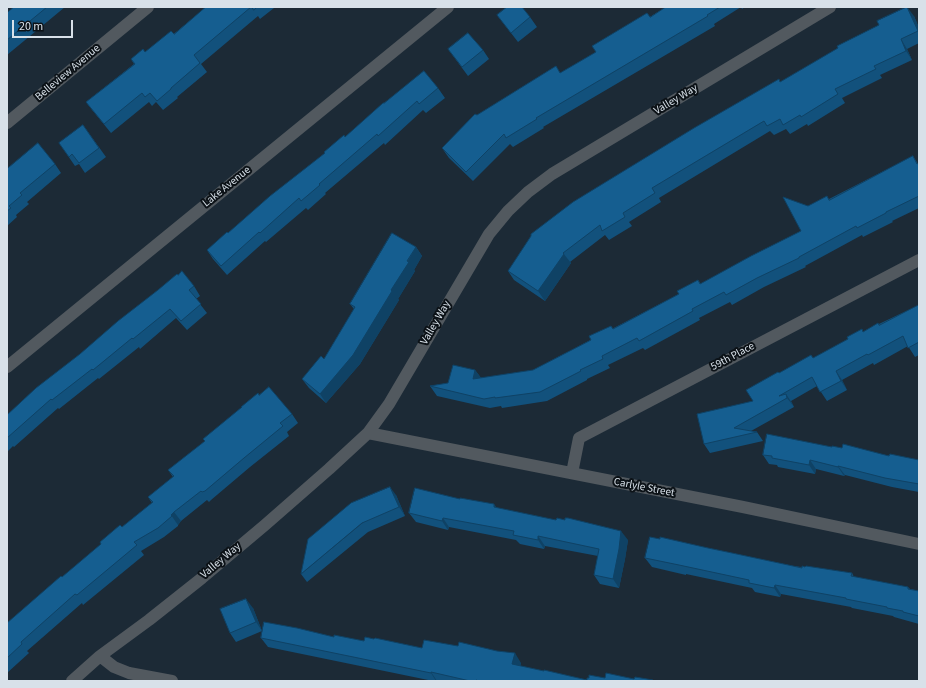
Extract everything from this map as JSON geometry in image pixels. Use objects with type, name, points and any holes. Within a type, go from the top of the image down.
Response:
[{"type":"street","name":"Belleview Avenue","points":[[7,123],[148,7]]},
{"type":"street","name":"Lake Avenue","points":[[7,367],[448,7]]},
{"type":"street","name":"Valley Way","points":[[72,681],[100,656],[202,578],[324,474],[368,433],[390,404],[489,234],[508,211],[528,192],[552,174],[830,7]]},
{"type":"street","name":"59th Place","points":[[572,474],[579,438],[919,260]]},
{"type":"street","name":"Carlyle Street","points":[[368,433],[743,507],[919,544]]},
{"type":"street","points":[[100,656],[114,666],[129,673],[172,681]]},
{"type":"building","points":[[14,7],[47,7],[7,40],[7,13]]},
{"type":"building","points":[[206,7],[251,7],[194,55],[200,63],[157,101],[150,93],[145,97],[142,93],[104,124],[86,102],[135,64],[131,59],[143,49],[145,52],[171,31],[174,34]]},
{"type":"building","points":[[507,7],[522,7],[530,17],[511,33],[497,15]]},
{"type":"building","points":[[666,7],[720,7],[707,15],[708,16],[536,118],[537,119],[506,138],[504,134],[466,172],[442,148],[475,114],[477,115],[556,66],[560,73],[596,52],[592,46],[647,13],[650,17]]},
{"type":"building","points":[[907,7],[918,31],[901,39],[906,51],[874,66],[876,69],[835,89],[838,94],[801,117],[800,115],[783,125],[780,119],[767,126],[764,121],[652,188],[655,193],[623,213],[625,217],[602,231],[600,225],[563,253],[564,254],[538,291],[508,271],[531,234],[573,202],[694,128],[779,79],[780,82],[838,48],[837,46],[879,25],[877,21]]},
{"type":"building","points":[[468,33],[483,50],[462,67],[448,49]]},
{"type":"building","points":[[424,71],[438,88],[419,104],[417,101],[301,201],[299,198],[221,266],[207,250],[270,196],[325,153],[324,152],[344,135],[345,137],[383,103]]},
{"type":"building","points":[[83,125],[99,148],[79,163],[72,154],[69,157],[59,143]]},
{"type":"building","points":[[38,143],[55,164],[20,193],[22,195],[9,206],[11,208],[7,211],[7,169]]},
{"type":"building","points":[[913,156],[917,164],[919,163],[919,196],[857,228],[856,226],[799,258],[726,295],[724,292],[692,309],[693,311],[639,341],[637,338],[602,356],[603,359],[540,392],[484,399],[430,386],[448,383],[453,365],[475,370],[473,379],[533,370],[591,340],[589,336],[611,326],[613,329],[679,294],[677,291],[698,280],[700,284],[801,231],[783,197],[808,206],[827,196],[829,200]]},
{"type":"building","points":[[392,233],[416,247],[407,261],[409,262],[353,355],[320,394],[302,379],[321,356],[324,359],[355,307],[350,304]]},
{"type":"building","points":[[182,271],[194,286],[189,290],[201,304],[181,321],[170,309],[93,370],[92,369],[52,400],[51,399],[7,438],[7,415],[36,388]]},
{"type":"building","points":[[919,305],[919,342],[908,348],[903,336],[868,355],[867,354],[836,371],[841,381],[820,392],[812,377],[779,396],[786,394],[787,398],[734,428],[757,432],[704,444],[697,414],[753,401],[746,390],[811,355],[813,358],[848,339],[847,337],[862,329],[863,332],[878,323],[879,325]]},
{"type":"building","points":[[269,387],[292,414],[280,423],[283,426],[205,491],[201,491],[174,512],[171,515],[172,516],[158,528],[134,542],[137,545],[77,595],[75,594],[21,642],[22,644],[7,658],[7,623],[61,576],[62,577],[101,544],[100,542],[120,525],[122,527],[153,502],[148,497],[174,476],[168,470],[205,441],[203,439],[258,393],[259,395]]},
{"type":"building","points":[[767,434],[832,447],[842,448],[843,444],[889,456],[890,454],[919,460],[919,484],[885,478],[810,460],[809,465],[772,458],[772,456],[763,455]]},
{"type":"building","points":[[390,487],[399,507],[362,523],[301,574],[308,539],[351,503]]},
{"type":"building","points":[[415,488],[460,499],[494,504],[494,507],[556,520],[557,518],[565,520],[565,518],[568,518],[621,531],[613,579],[594,575],[599,549],[538,536],[538,540],[513,535],[514,531],[443,518],[442,521],[409,513]]},
{"type":"building","points":[[650,537],[660,539],[660,537],[802,568],[802,566],[806,566],[852,573],[851,576],[908,587],[908,589],[919,591],[919,616],[846,598],[775,585],[774,588],[749,583],[749,580],[645,558]]},
{"type":"building","points":[[246,599],[256,622],[230,633],[220,609]]},
{"type":"building","points":[[264,622],[334,637],[334,635],[364,641],[365,637],[375,638],[422,648],[424,640],[458,646],[459,642],[497,651],[515,653],[512,664],[587,680],[589,675],[605,678],[606,673],[634,679],[635,677],[653,681],[470,681],[261,638]]}]
